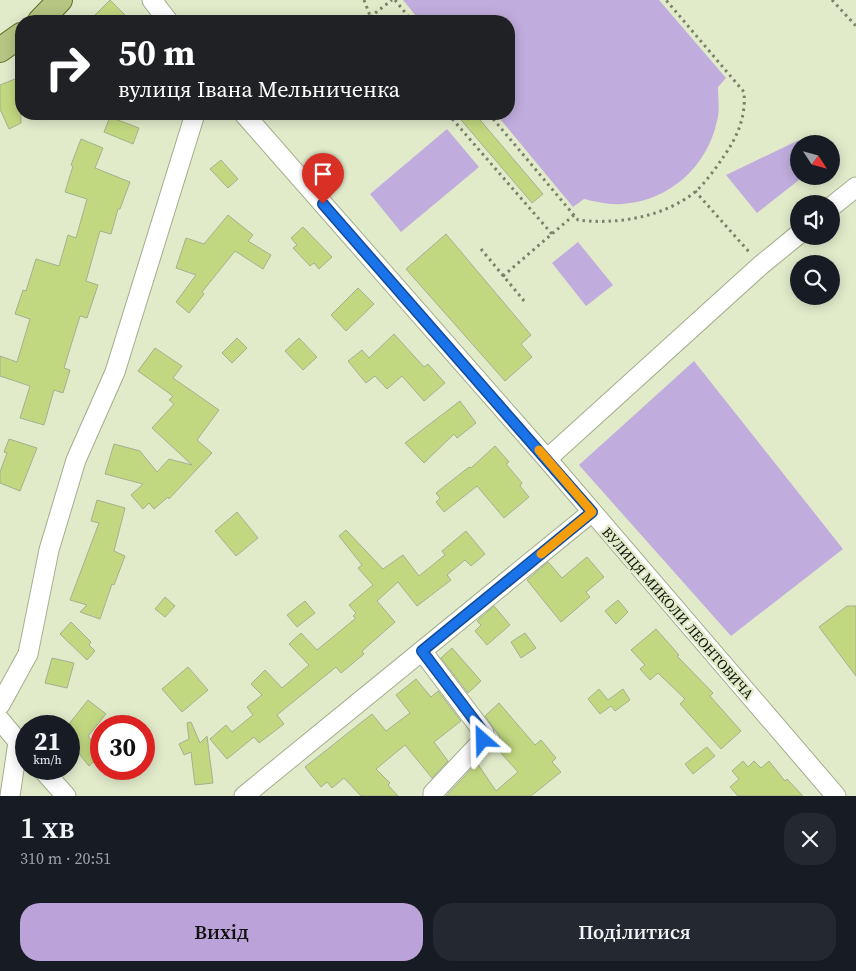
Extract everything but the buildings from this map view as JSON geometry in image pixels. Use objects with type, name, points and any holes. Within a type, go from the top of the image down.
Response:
[{"type":"main road","points":[[46,15],[60,0]]},
{"type":"main road","points":[[0,50],[15,39]]},
{"type":"street","points":[[152,0],[163,15]]},
{"type":"street","points":[[0,705],[28,654],[49,550],[76,460],[115,372],[192,120]]},
{"type":"street","name":"ВУЛИЦЯ МИКОЛИ ЛЕОНТОВИЧА","points":[[249,120],[547,459],[836,796]]},
{"type":"street","points":[[840,200],[856,187]]},
{"type":"street","points":[[547,459],[761,265],[790,241]]},
{"type":"street","points":[[244,796],[592,512]]},
{"type":"street","points":[[422,651],[484,733],[483,740],[433,793],[433,796]]},
{"type":"street","points":[[0,720],[15,754],[10,796]]},
{"type":"street","points":[[52,780],[66,796]]},
{"type":"path","points":[[364,0],[370,15]]},
{"type":"path","points":[[376,15],[393,0],[407,15]]},
{"type":"path","points":[[494,120],[578,220],[600,223],[628,219],[656,212],[676,203],[695,191],[720,162],[740,128],[745,107],[744,92],[666,0]]},
{"type":"path","points":[[832,0],[856,26]]},
{"type":"path","points":[[453,120],[552,234]]},
{"type":"path","points":[[695,191],[761,265]]},
{"type":"path","points":[[503,276],[574,215]]},
{"type":"path","points":[[481,249],[525,302]]},
{"type":"shaded area","points":[[403,0],[659,0],[726,78],[718,87],[718,113],[712,138],[705,153],[695,167],[670,189],[639,201],[617,204],[584,199],[573,207],[501,120],[515,120],[515,15],[415,15]]},
{"type":"shaded area","points":[[447,129],[479,167],[401,232],[370,194]]},
{"type":"shaded area","points":[[790,144],[790,185],[793,185],[757,213],[726,175]]},
{"type":"shaded area","points":[[578,242],[613,285],[586,306],[552,263]]},
{"type":"shaded area","points":[[694,361],[843,549],[731,636],[579,465]]},
{"type":"slow traffic","points":[[539,450],[592,512],[541,554]]},
{"type":"route","points":[[323,204],[592,512],[422,651],[484,733],[483,740]]}]
